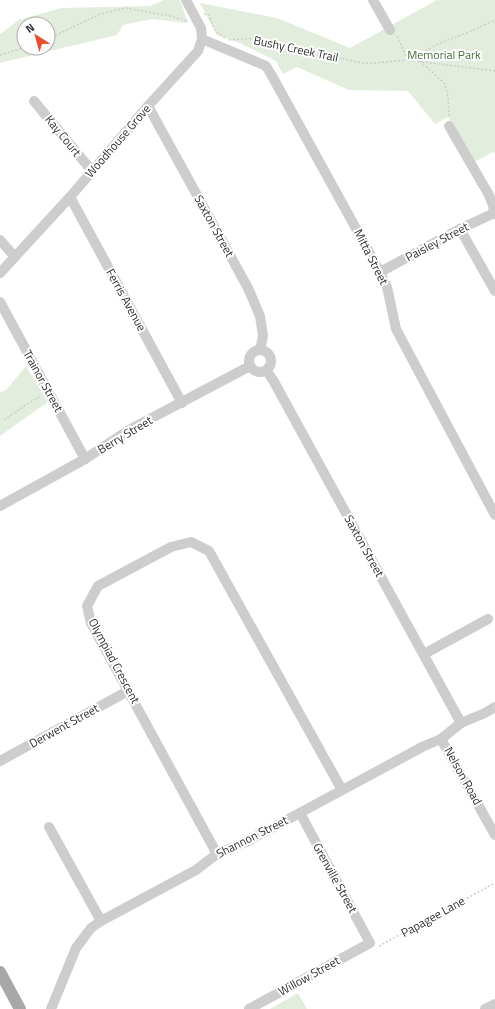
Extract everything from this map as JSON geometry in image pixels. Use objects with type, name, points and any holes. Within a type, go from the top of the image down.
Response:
[{"type":"main road","points":[[0,972],[20,1009]]},
{"type":"street","points":[[186,0],[201,28],[202,38]]},
{"type":"street","points":[[373,0],[390,30]]},
{"type":"street","name":"Woodhouse Grove","points":[[0,273],[70,197],[148,106],[198,51],[202,38]]},
{"type":"street","name":"Mitta Street","points":[[202,38],[266,66],[380,272],[387,287],[396,328],[495,515]]},
{"type":"street","name":"Kay Court","points":[[34,101],[92,171]]},
{"type":"street","name":"Saxton Street","points":[[148,106],[248,288],[260,316],[263,336],[260,350]]},
{"type":"street","points":[[449,126],[489,195],[494,208],[494,214]]},
{"type":"street","name":"Ferris Avenue","points":[[70,197],[182,403]]},
{"type":"street","name":"Paisley Street","points":[[380,272],[460,229],[494,214]]},
{"type":"street","points":[[460,229],[495,291]]},
{"type":"street","points":[[0,240],[15,256]]},
{"type":"street","name":"Trainor Street","points":[[0,302],[85,459]]},
{"type":"street","points":[[260,350],[267,353],[269,356],[269,366],[266,370],[257,372],[250,366],[249,360],[251,355],[257,351],[260,350]]},
{"type":"street","name":"Berry Street","points":[[0,506],[85,459],[130,430],[250,366]]},
{"type":"street","name":"Saxton Street","points":[[266,370],[274,380],[461,723]]},
{"type":"street","name":"Olympiad Crescent","points":[[218,854],[91,622],[87,606],[98,586],[171,547],[191,542],[209,551],[342,790]]},
{"type":"street","points":[[424,654],[488,619]]},
{"type":"street","name":"Derwent Street","points":[[0,761],[128,691]]},
{"type":"street","name":"Shannon Street","points":[[51,1009],[76,948],[92,928],[196,870],[218,854],[246,842],[441,738],[461,723],[495,707]]},
{"type":"street","name":"Nelson Road","points":[[441,738],[495,835]]},
{"type":"street","name":"Grenville Street","points":[[300,813],[370,942]]},
{"type":"street","points":[[49,827],[102,922]]},
{"type":"street","name":"Willow Street","points":[[249,1009],[370,942]]},
{"type":"street","points":[[485,1009],[495,1004]]},
{"type":"path","name":"Bushy Creek Trail","points":[[56,35],[100,14],[126,8],[170,16],[189,22],[204,14],[209,15],[215,31],[228,40],[256,38],[362,63],[408,60],[495,71]]},
{"type":"path","points":[[390,30],[396,32],[408,60],[440,43],[495,20]]},
{"type":"path","points":[[0,56],[16,51]]},
{"type":"path","points":[[420,61],[445,84],[448,97],[449,126]]},
{"type":"path","points":[[4,420],[41,396]]},
{"type":"path","name":"Papagee Lane","points":[[370,942],[380,946],[495,883]]},
{"type":"green space","points":[[163,0],[180,0],[188,23],[152,19],[123,25],[117,35],[56,50],[56,16],[33,16],[61,8],[150,6]]},
{"type":"green space","name":"Memorial Park","points":[[437,0],[495,0],[495,153],[493,152],[474,162],[448,117],[435,124],[408,91],[349,90],[297,67],[283,74],[276,61],[242,44],[217,35],[200,3],[277,18],[350,48]]},
{"type":"green space","points":[[16,22],[16,56],[29,56],[0,63],[0,34]]},
{"type":"green space","points":[[26,366],[48,402],[0,436],[0,392],[5,391]]},
{"type":"green space","points":[[298,993],[307,1009],[270,1009]]}]
